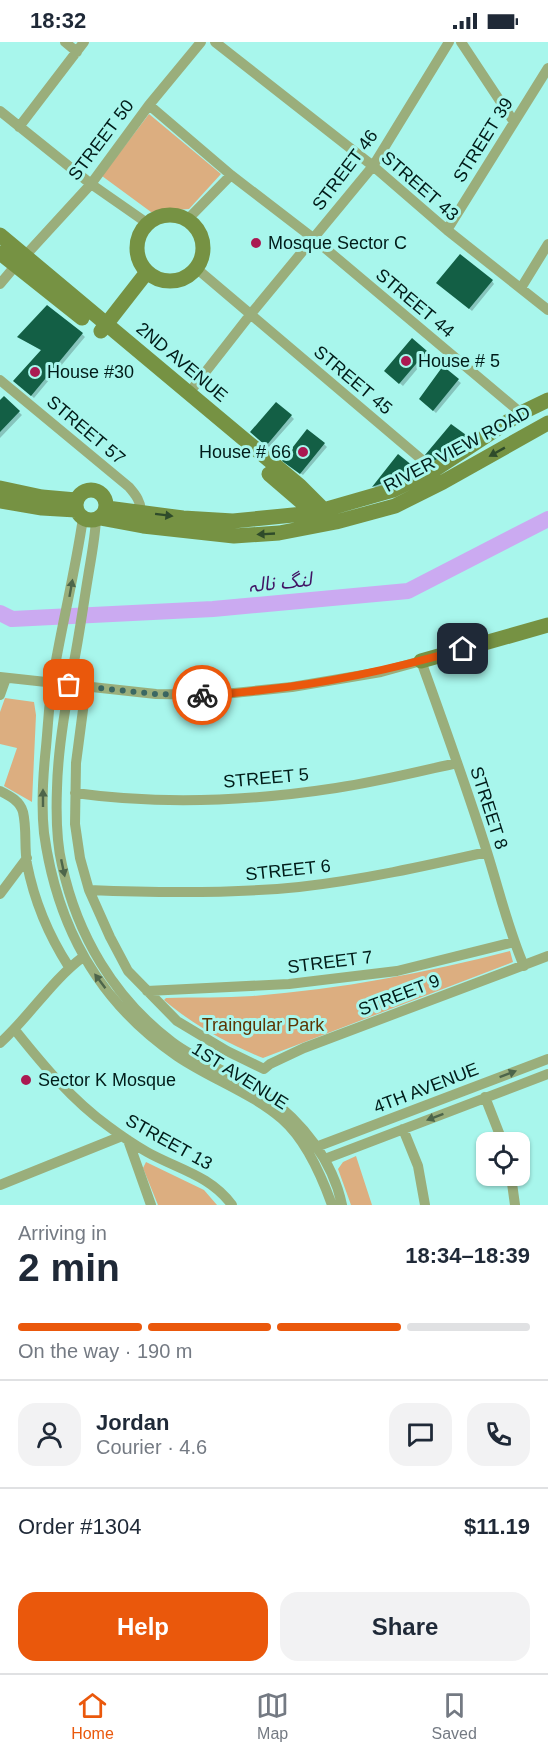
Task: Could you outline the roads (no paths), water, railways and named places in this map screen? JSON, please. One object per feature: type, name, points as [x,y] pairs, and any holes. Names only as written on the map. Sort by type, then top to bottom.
[{"type":"street","points":[[64,42],[77,52]]},
{"type":"street","points":[[19,127],[84,42]]},
{"type":"street","name":"STREET 50","points":[[0,284],[91,184],[148,105],[201,42]]},
{"type":"street","name":"STREET 43","points":[[215,42],[373,166],[447,231],[548,310]]},
{"type":"street","name":"STREET 46","points":[[189,393],[373,166],[449,42]]},
{"type":"street","points":[[461,42],[514,122]]},
{"type":"street","name":"STREET 39","points":[[447,231],[548,68]]},
{"type":"street","name":"STREET 44","points":[[148,105],[231,175],[313,238],[521,413]]},
{"type":"street","points":[[0,111],[91,184],[147,223]]},
{"type":"street","points":[[188,219],[231,175]]},
{"type":"street","points":[[167,214],[188,219],[201,236],[203,247],[196,268],[178,280],[167,281],[147,272],[140,264],[137,253],[140,232],[147,223],[167,214]]},
{"type":"street","name":"2ND AVENUE","points":[[0,236],[20,260],[103,328],[189,393],[300,486],[324,517]]},
{"type":"street","points":[[521,288],[548,243]]},
{"type":"street","name":"2ND AVENUE","points":[[0,253],[20,260]]},
{"type":"street","name":"STREET 45","points":[[196,268],[434,470]]},
{"type":"street","points":[[103,328],[147,272]]},
{"type":"street","name":"2ND AVENUE","points":[[103,328],[143,365],[324,517]]},
{"type":"street","name":"STREET 57","points":[[0,380],[129,488],[141,505],[141,512]]},
{"type":"street","points":[[324,517],[393,490],[434,470],[521,413],[548,400]]},
{"type":"street","name":"RIVER VIEW ROAD","points":[[0,488],[42,497],[89,516],[141,512],[233,521],[324,517],[396,506],[548,423]]},
{"type":"street","name":"RIVER VIEW ROAD","points":[[0,501],[143,526],[234,536],[279,533],[324,517]]},
{"type":"street","name":"1ST AVENUE","points":[[89,516],[52,683],[44,772],[44,832],[59,899],[83,957],[124,1012],[153,1039],[177,1056],[208,1076],[257,1101],[282,1119],[299,1137],[324,1181],[332,1205]]},
{"type":"street","name":"1ST AVENUE","points":[[89,516],[76,648],[61,736],[56,820],[61,863],[71,902],[91,949],[118,990],[164,1035],[199,1060],[266,1095],[297,1121],[325,1160],[342,1205]]},
{"type":"street","points":[[0,695],[3,677],[156,694],[214,695],[292,687],[381,672],[548,625]]},
{"type":"street","name":"STREET 8","points":[[421,661],[524,966]]},
{"type":"street","points":[[86,687],[76,763],[75,824],[80,858],[90,890],[110,937],[128,971],[147,992]]},
{"type":"street","name":"STREET 5","points":[[75,793],[113,798],[210,800],[250,798],[336,788],[457,763]]},
{"type":"street","points":[[0,791],[19,803],[23,812],[27,858],[36,898],[48,931],[69,967]]},
{"type":"street","name":"STREET 6","points":[[90,890],[179,893],[299,887],[345,881],[487,852]]},
{"type":"street","points":[[0,894],[27,858]]},
{"type":"street","name":"STREET 7","points":[[147,992],[289,984],[397,971],[514,942]]},
{"type":"street","name":"STREET 9","points":[[147,992],[177,1021],[227,1051],[264,1069],[304,1048],[548,956]]},
{"type":"street","points":[[0,1043],[15,1030],[69,967],[83,957]]},
{"type":"street","name":"STREET 13","points":[[15,1030],[73,1096],[107,1126],[147,1152],[206,1180],[223,1193],[232,1205]]},
{"type":"street","name":"4TH AVENUE","points":[[316,1147],[548,1059]]},
{"type":"street","name":"4TH AVENUE","points":[[325,1160],[548,1074]]},
{"type":"street","points":[[485,1098],[499,1132]]},
{"type":"street","points":[[403,1129],[418,1166],[425,1205]]},
{"type":"street","points":[[0,1185],[125,1138],[151,1205]]},
{"type":"street","points":[[512,1186],[515,1205]]},
{"type":"waterway","name":"لنگ نالہ","points":[[0,613],[12,619],[213,609],[408,591],[548,519]]},
{"type":"place","name":"Mosque Sector C","points":[[256,243]]},
{"type":"place","name":"House # 5","points":[[406,361]]},
{"type":"place","name":"House #30","points":[[35,372]]},
{"type":"place","name":"House # 66","points":[[303,452]]},
{"type":"place","name":"Sector K Mosque","points":[[26,1080]]},
{"type":"park label","name":"Traingular Park","points":[[263,1025]]}]
